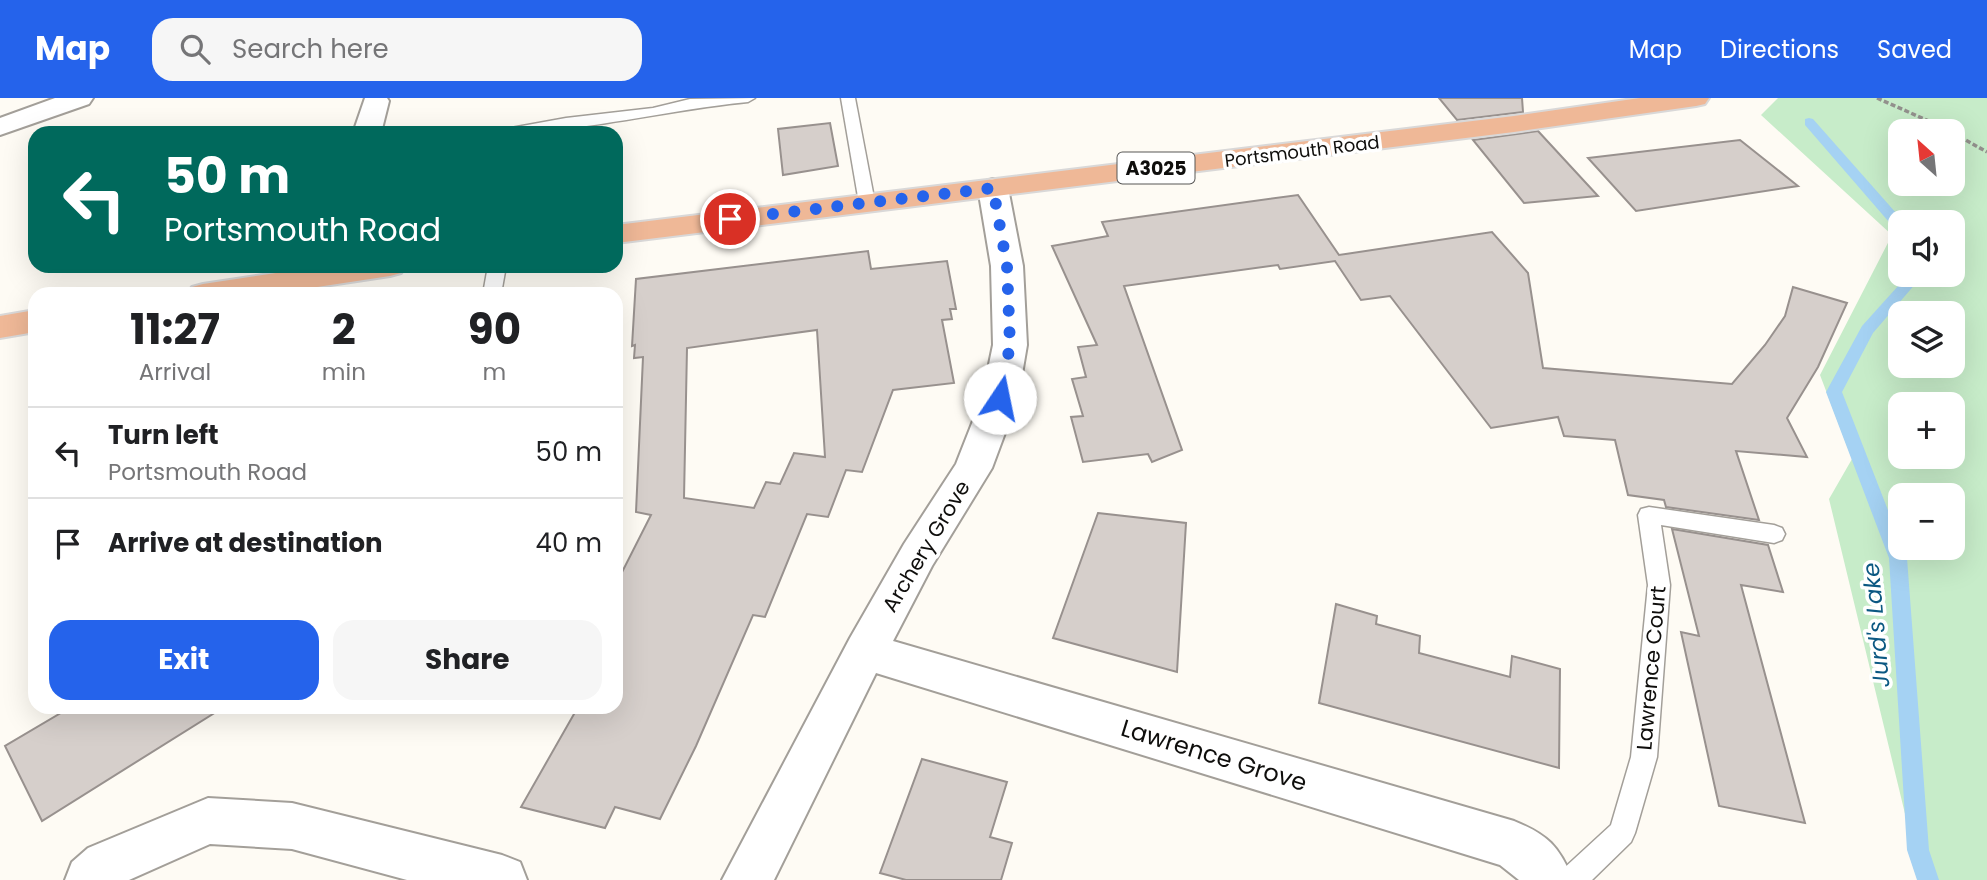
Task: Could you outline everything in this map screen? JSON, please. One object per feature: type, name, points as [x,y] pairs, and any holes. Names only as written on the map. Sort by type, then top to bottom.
[{"type":"main road","name":"Portsmouth Road","points":[[623,233],[1514,124],[1696,98]]},
{"type":"main road","points":[[241,287],[317,273]]},
{"type":"main road","points":[[0,327],[28,322]]},
{"type":"street","points":[[0,127],[80,98]]},
{"type":"street","points":[[370,126],[376,102]]},
{"type":"street","name":"Archery Grove","points":[[747,880],[865,651],[918,555],[973,468],[1000,398],[1010,345],[1007,266],[993,188]]},
{"type":"street","name":"Lawrence Grove","points":[[865,651],[1514,845],[1541,866],[1548,880]]},
{"type":"street","points":[[90,880],[106,865],[208,821],[292,826],[502,880]]},
{"type":"lane","points":[[544,126],[653,112],[690,103],[748,98]]},
{"type":"lane","points":[[848,98],[867,203]]},
{"type":"lane","name":"Lawrence Court","points":[[1572,880],[1622,833],[1644,757],[1659,585],[1649,515],[1774,534]]},
{"type":"path","points":[[1877,98],[1929,119]]},
{"type":"path","points":[[1965,139],[1987,152]]},
{"type":"green space","points":[[1778,98],[1987,98],[1987,880],[1921,880],[1829,499],[1852,459],[1820,375],[1888,243],[1888,287],[1965,287],[1965,210],[1888,210],[1888,231],[1761,115]]},
{"type":"building","points":[[1439,98],[1522,98],[1523,112],[1457,120]]},
{"type":"building","points":[[830,123],[838,166],[783,175],[778,129]]},
{"type":"building","points":[[1538,131],[1598,196],[1524,203],[1473,140]]},
{"type":"building","points":[[1740,140],[1798,186],[1636,211],[1588,158]]},
{"type":"building","points":[[1298,195],[1339,255],[1492,232],[1528,273],[1543,368],[1732,384],[1785,316],[1793,287],[1847,303],[1818,367],[1787,418],[1807,457],[1736,451],[1759,520],[1666,507],[1664,500],[1628,495],[1615,440],[1564,436],[1558,417],[1491,428],[1390,296],[1361,300],[1335,261],[1280,269],[1278,265],[1124,286],[1182,450],[1152,462],[1148,454],[1083,462],[1071,417],[1083,416],[1072,379],[1086,377],[1078,347],[1097,345],[1052,246],[1108,236],[1102,222]]},
{"type":"building","points":[[868,251],[871,269],[947,261],[956,309],[950,309],[952,319],[942,320],[954,383],[893,390],[862,472],[846,470],[828,517],[807,514],[765,617],[753,615],[696,746],[660,819],[615,807],[605,828],[521,807],[574,714],[623,714],[623,570],[651,515],[636,512],[643,357],[634,358],[635,345],[632,346],[636,279]],"holes":[[[817,330],[825,457],[794,453],[780,484],[766,482],[754,508],[684,498],[687,348]]]},
{"type":"building","points":[[1098,513],[1186,523],[1177,672],[1053,638]]},
{"type":"building","points":[[1672,529],[1768,545],[1783,592],[1741,585],[1805,823],[1719,806],[1681,632],[1699,636]]},
{"type":"building","points":[[1336,604],[1377,616],[1376,624],[1420,636],[1419,653],[1510,677],[1512,656],[1560,669],[1559,768],[1319,703]]},
{"type":"building","points":[[59,714],[213,714],[42,821],[5,746]]},
{"type":"building","points":[[922,759],[1007,782],[990,837],[1012,843],[1001,880],[906,880],[880,873]]},
{"type":"waterway","name":"Jurd's Lake","points":[[1809,122],[1888,212]]},
{"type":"waterway","name":"Jurd's Lake","points":[[1905,287],[1867,330],[1834,392],[1898,558],[1918,850],[1928,880]]},
{"type":"route","points":[[730,219],[993,188],[1007,266],[1010,345],[1000,398]]}]
